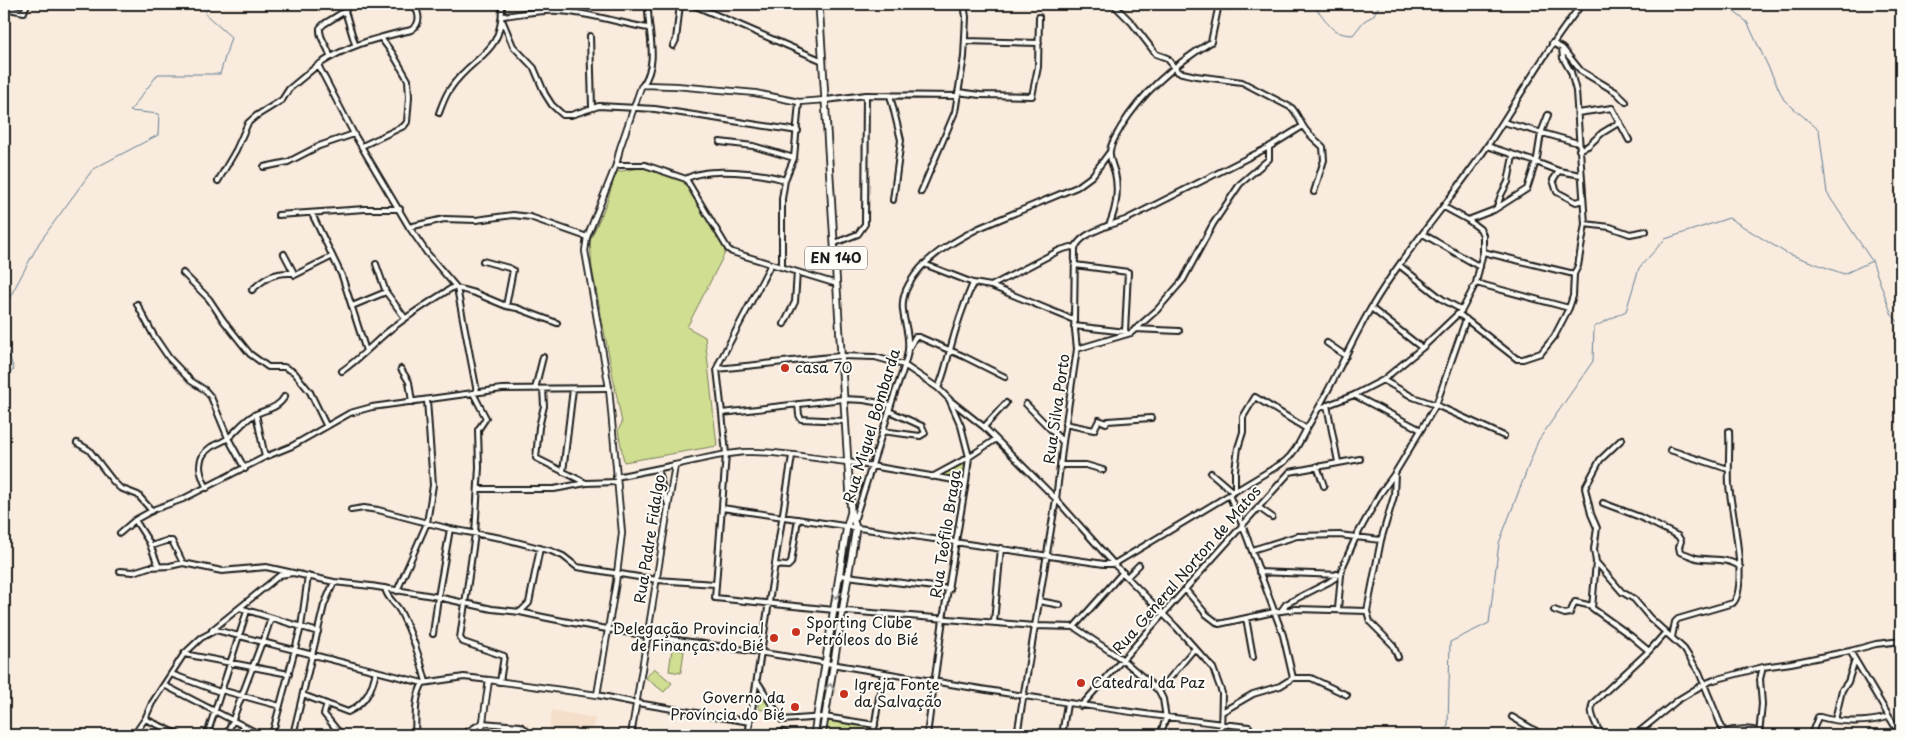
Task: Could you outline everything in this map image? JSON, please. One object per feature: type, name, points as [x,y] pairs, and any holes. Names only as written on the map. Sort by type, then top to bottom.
[{"type":"main road","name":"EN 140","points":[[819,4],[843,399],[851,512],[856,528],[822,735]]},
{"type":"main road","name":"EN 140","points":[[814,735],[839,574],[851,512]]},
{"type":"main road","points":[[831,630],[838,632]]},
{"type":"main road","points":[[829,640],[836,642]]},
{"type":"street","points":[[4,8],[24,12],[27,4]]},
{"type":"street","points":[[330,56],[321,39],[320,28],[345,11],[350,4]]},
{"type":"street","points":[[218,181],[233,156],[248,123],[282,100],[290,89],[330,56],[355,44],[411,30],[416,27],[419,14],[414,4]]},
{"type":"street","points":[[439,113],[450,88],[468,68],[490,49],[502,22],[502,4]]},
{"type":"street","points":[[597,695],[618,574],[622,533],[609,388],[585,251],[587,237],[616,165],[633,108],[649,75],[652,64],[648,28],[648,4]]},
{"type":"street","points":[[673,46],[676,40],[680,4]]},
{"type":"street","points":[[691,4],[823,61]]},
{"type":"street","points":[[921,192],[953,118],[965,41],[964,4]]},
{"type":"street","points":[[1113,4],[1132,23],[1156,54],[1167,58],[1178,72],[1238,81],[1292,108],[1312,138],[1323,147],[1324,160],[1314,192]]},
{"type":"street","points":[[1109,226],[1114,212],[1116,185],[1109,152],[1114,139],[1128,117],[1158,80],[1187,57],[1212,42],[1219,4]]},
{"type":"street","points":[[722,508],[1114,564],[1284,462],[1294,453],[1320,408],[1371,308],[1487,146],[1537,70],[1552,43],[1582,4]]},
{"type":"street","points":[[502,16],[551,10],[601,16],[648,28]]},
{"type":"street","points":[[345,11],[355,44]]},
{"type":"street","points":[[643,85],[746,92],[799,102],[866,95],[958,94],[1032,96],[1038,67],[1039,17]]},
{"type":"street","points":[[502,22],[513,46],[534,68],[545,94],[552,105],[563,115],[567,116],[592,106],[633,108],[675,111],[798,131]]},
{"type":"street","points":[[590,36],[592,106]]},
{"type":"street","points":[[362,146],[404,126],[407,122],[408,80],[381,38]]},
{"type":"street","points":[[965,41],[1039,43]]},
{"type":"street","points":[[1552,43],[1563,49],[1581,71],[1608,87],[1626,102]]},
{"type":"street","points":[[1400,265],[1461,312],[1466,319],[1517,359],[1523,359],[1541,352],[1554,338],[1573,296],[1574,274],[1578,266],[1585,224],[1578,143],[1578,114],[1574,83],[1563,58],[1563,49]]},
{"type":"street","points":[[318,65],[354,134],[409,227],[427,253],[456,287],[475,392],[486,418],[478,430],[478,489],[475,534],[461,640],[504,656],[500,682]]},
{"type":"street","points":[[835,243],[858,234],[865,224],[866,95]]},
{"type":"street","points":[[890,95],[901,140],[893,200]]},
{"type":"street","points":[[782,267],[782,199],[785,180],[794,158],[798,131],[799,102]]},
{"type":"street","points":[[1578,114],[1610,107],[1613,109],[1629,140]]},
{"type":"street","points":[[1468,220],[1497,207],[1527,189],[1530,185],[1541,133],[1548,114]]},
{"type":"street","points":[[1503,122],[1578,143]]},
{"type":"street","points":[[1579,150],[1588,146],[1602,133],[1620,122]]},
{"type":"street","points":[[991,286],[1060,250],[1071,247],[1076,248],[1080,240],[1087,235],[1125,220],[1269,147],[1303,126]]},
{"type":"street","points":[[264,167],[288,162],[319,146],[354,134]]},
{"type":"street","points":[[720,142],[753,146],[794,158]]},
{"type":"street","points":[[1487,146],[1559,171],[1581,175]]},
{"type":"street","points":[[1077,349],[1131,333],[1157,310],[1183,280],[1212,224],[1240,184],[1269,158],[1269,147]]},
{"type":"street","name":"Rua Miguel Bombarda","points":[[854,520],[908,350],[902,309],[903,297],[912,278],[924,264],[946,247],[979,228],[1077,187],[1092,176],[1109,152]]},
{"type":"street","points":[[1497,207],[1508,182],[1514,156]]},
{"type":"street","points":[[616,165],[645,165],[686,179],[728,250],[837,284]]},
{"type":"street","points":[[1559,171],[1553,180],[1557,192],[1576,202],[1583,200]]},
{"type":"street","points":[[686,179],[697,174],[748,172],[785,180]]},
{"type":"street","points":[[1320,408],[1354,395],[1383,380],[1422,348],[1461,312],[1476,283],[1482,252],[1482,232],[1468,220],[1444,206]]},
{"type":"street","points":[[278,215],[365,209],[400,209]]},
{"type":"street","points":[[312,214],[342,276],[366,351]]},
{"type":"street","points":[[409,227],[444,219],[476,220],[513,215],[530,217],[587,237]]},
{"type":"street","points":[[1585,224],[1610,227],[1630,234],[1646,231]]},
{"type":"street","points":[[1423,234],[1480,267]]},
{"type":"street","name":"Rua Silva Porto","points":[[1017,735],[1056,499],[1077,349],[1074,326],[1076,248]]},
{"type":"street","points":[[1482,252],[1574,274]]},
{"type":"street","points":[[284,254],[292,273]]},
{"type":"street","points":[[252,290],[269,275],[283,272],[292,273],[295,276],[332,257]]},
{"type":"street","points":[[483,261],[513,270],[506,306]]},
{"type":"street","points":[[376,264],[386,292],[405,318]]},
{"type":"street","points":[[771,264],[719,363],[726,454],[714,597],[717,599],[842,611],[1035,626],[1074,627],[1123,660],[1159,691],[1163,699],[1166,718],[1160,735]]},
{"type":"street","points":[[924,264],[973,283],[991,286],[1074,320]]},
{"type":"street","points":[[1076,265],[1128,272],[1125,332]]},
{"type":"street","points":[[784,324],[796,298],[797,272]]},
{"type":"street","points":[[183,273],[209,299],[250,354],[268,367],[284,367],[294,372],[310,392],[326,426]]},
{"type":"street","points":[[938,388],[944,377],[965,300],[973,283]]},
{"type":"street","points":[[1476,283],[1569,308]]},
{"type":"street","points":[[342,372],[356,362],[366,351],[405,318],[423,305],[456,287],[557,323]]},
{"type":"street","points":[[352,306],[386,292]]},
{"type":"street","points":[[137,304],[168,358],[191,381],[205,390],[211,397],[228,438],[246,469]]},
{"type":"street","points":[[1371,308],[1422,348]]},
{"type":"street","points":[[1281,611],[1286,604],[1328,582],[1339,574],[1356,537],[1380,494],[1396,473],[1436,405],[1466,319]]},
{"type":"street","points":[[1074,326],[1131,333]]},
{"type":"street","points":[[1135,330],[1179,331]]},
{"type":"street","points":[[908,350],[913,339],[917,336],[964,356],[1004,377]]},
{"type":"street","points":[[1327,343],[1346,356]]},
{"type":"street","name":"Rua Teófilo Braga","points":[[718,369],[840,356],[875,357],[904,365],[938,388],[949,399],[961,426],[969,457],[958,542],[944,619],[927,735]]},
{"type":"street","points":[[535,389],[544,358]]},
{"type":"street","points":[[401,369],[409,382],[412,402]]},
{"type":"street","points":[[1383,380],[1412,397],[1436,405],[1504,436]]},
{"type":"street","points":[[120,533],[135,520],[152,511],[183,499],[246,469],[265,457],[292,446],[350,413],[372,407],[502,389],[609,388]]},
{"type":"street","points":[[543,389],[544,406],[538,427],[536,458],[586,484]]},
{"type":"street","points":[[563,472],[573,389]]},
{"type":"street","points":[[1354,395],[1421,430]]},
{"type":"street","points":[[207,488],[202,478],[199,460],[211,447],[228,438],[248,418],[276,407],[286,396]]},
{"type":"street","points":[[1293,678],[1289,654],[1232,493],[1244,417],[1255,397],[1307,429]]},
{"type":"street","points":[[722,413],[843,399],[864,400],[890,405]]},
{"type":"street","points":[[949,399],[984,427],[1056,499],[1114,564],[1163,613],[1213,668],[1222,693],[1221,735]]},
{"type":"street","points":[[397,591],[427,523],[433,485],[427,400]]},
{"type":"street","points":[[984,427],[1006,403]]},
{"type":"street","points":[[798,404],[799,415],[802,419],[845,421]]},
{"type":"street","points":[[1026,404],[1063,442]]},
{"type":"street","points":[[1327,405],[1338,462]]},
{"type":"street","points":[[882,431],[920,436],[925,433],[922,426],[889,410]]},
{"type":"street","points":[[256,414],[265,457]]},
{"type":"street","points":[[1065,424],[1094,430],[1100,420],[1106,423],[1108,421],[1152,418]]},
{"type":"street","points":[[1672,637],[1675,622],[1678,619],[1734,602],[1740,581],[1728,468],[1729,431]]},
{"type":"street","points":[[932,477],[969,457],[996,439]]},
{"type":"street","points":[[1622,439],[1600,460],[1585,488],[1590,514],[1597,528],[1594,549],[1596,562],[1592,606],[1594,610],[1649,651]]},
{"type":"street","points":[[77,443],[89,450],[120,488],[138,495],[152,511]]},
{"type":"street","points":[[1670,450],[1728,468]]},
{"type":"street","points":[[478,489],[554,489],[616,479],[726,454],[762,452],[848,462],[966,482]]},
{"type":"street","points":[[748,735],[792,456]]},
{"type":"street","points":[[1284,462],[1290,472],[1360,459]]},
{"type":"street","points":[[1060,464],[1086,466],[1103,470]]},
{"type":"street","name":"Rua Padre Fidalgo","points":[[631,735],[675,465]]},
{"type":"street","points":[[1317,466],[1324,486]]},
{"type":"street","points":[[657,469],[668,506]]},
{"type":"street","name":"Rua General Norton de Matos","points":[[1081,706],[1290,472]]},
{"type":"street","points":[[1211,473],[1232,493]]},
{"type":"street","points":[[1396,473],[1394,496],[1381,540],[1367,611],[1370,622],[1390,641],[1398,657]]},
{"type":"street","points":[[1603,503],[1640,517],[1678,536],[1681,540],[1680,552],[1698,558],[1734,562],[1740,567]]},
{"type":"street","points":[[1258,507],[1272,517]]},
{"type":"street","points":[[351,510],[364,508],[378,510],[450,529],[501,538],[540,548],[563,556],[577,568],[657,580],[715,584]]},
{"type":"street","points":[[775,565],[788,566],[791,563],[798,519]]},
{"type":"street","points":[[135,520],[151,546],[158,565]]},
{"type":"street","points":[[433,634],[450,529]]},
{"type":"street","points":[[1252,550],[1297,536],[1339,535],[1381,540]]},
{"type":"street","points":[[151,546],[172,541],[182,563]]},
{"type":"street","points":[[520,612],[529,604],[540,548]]},
{"type":"street","points":[[994,622],[1001,548]]},
{"type":"street","points":[[1596,562],[1622,592],[1634,599],[1684,649],[1699,672],[1725,734],[1738,730],[1754,730],[1759,734]]},
{"type":"street","points":[[120,571],[133,572],[158,565],[159,567],[182,563],[222,571],[266,567],[334,582],[438,597],[607,630],[833,664],[1067,704],[1249,727]]},
{"type":"street","points":[[1127,577],[1138,565]]},
{"type":"street","points":[[1074,627],[1123,572]]},
{"type":"street","points":[[1259,572],[1339,574]]},
{"type":"street","points":[[134,735],[184,654],[201,638],[280,575],[294,573]]},
{"type":"street","points":[[839,574],[950,589]]},
{"type":"street","points":[[1338,610],[1339,574]]},
{"type":"street","points":[[272,735],[296,650],[308,576]]},
{"type":"street","points":[[293,735],[324,604],[334,582]]},
{"type":"street","points":[[385,588],[388,597],[398,608],[412,636],[425,682],[417,700],[415,735]]},
{"type":"street","points":[[1185,589],[1215,622],[1224,624],[1274,612],[1296,609],[1367,611]]},
{"type":"street","points":[[1039,601],[1060,605]]},
{"type":"street","points":[[1554,610],[1565,614],[1570,613],[1575,602],[1592,606]]},
{"type":"street","points":[[240,608],[318,632]]},
{"type":"street","points":[[206,735],[247,611]]},
{"type":"street","points":[[227,735],[271,618]]},
{"type":"street","points":[[1246,618],[1253,658]]},
{"type":"street","points":[[211,631],[220,630],[425,682],[464,678],[489,680],[597,695],[750,722]]},
{"type":"street","points":[[1601,735],[1592,714],[1591,706],[1666,633]]},
{"type":"street","points":[[1635,735],[1678,700],[1704,684],[1763,667],[1850,651],[1876,644],[1901,641]]},
{"type":"street","points":[[1159,691],[1195,648]]},
{"type":"street","points":[[1850,651],[1900,735]]},
{"type":"street","points":[[184,654],[288,674]]},
{"type":"street","points":[[1835,720],[1842,690],[1848,682],[1855,660]]},
{"type":"street","points":[[1759,734],[1762,704],[1760,679],[1763,667]]},
{"type":"street","points":[[303,695],[347,712],[355,708],[372,689],[376,671]]},
{"type":"street","points":[[873,735],[882,673]]},
{"type":"street","points":[[171,674],[220,691],[280,706]]},
{"type":"street","points":[[1222,712],[1253,694],[1280,686],[1293,678],[1311,678],[1347,695]]},
{"type":"street","points":[[481,735],[489,680]]},
{"type":"street","points":[[757,680],[782,720],[782,732]]},
{"type":"street","points":[[164,685],[261,735]]},
{"type":"street","points":[[327,704],[324,714],[336,730],[344,735]]},
{"type":"street","points":[[1062,735],[1067,704]]},
{"type":"street","points":[[782,720],[825,717],[875,725]]},
{"type":"street","points":[[1811,735],[1818,717],[1857,721],[1888,717]]},
{"type":"street","points":[[1512,718],[1540,735]]},
{"type":"street","points":[[145,719],[180,735]]},
{"type":"street","points":[[462,735],[482,724],[520,726],[526,729],[526,735]]},
{"type":"street","points":[[778,735],[782,732]]},
{"type":"street","points":[[782,732],[789,735]]},
{"type":"shaded area","points":[[552,710],[595,718],[592,735],[548,735]]},
{"type":"green space","points":[[646,167],[685,182],[724,247],[725,253],[687,327],[705,337],[717,446],[624,462],[618,430],[622,423],[592,268],[590,241],[607,202],[616,172]]},
{"type":"green space","points":[[963,464],[965,465],[964,479],[942,475]]},
{"type":"green space","points":[[672,649],[684,651],[681,673],[669,671]]},
{"type":"green space","points":[[654,668],[672,683],[664,692],[646,678]]},
{"type":"green space","points":[[762,697],[771,708],[761,710],[758,707],[759,699]]},
{"type":"green space","points":[[828,720],[870,727],[868,735],[826,735]]},
{"type":"waterway","points":[[4,308],[39,243],[93,169],[158,135],[159,114],[130,111],[158,74],[220,74],[231,37],[204,13],[214,4]]},
{"type":"waterway","points":[[1165,4],[1176,4]]},
{"type":"waterway","points":[[1208,4],[1216,8]]},
{"type":"waterway","points":[[1220,9],[1229,10],[1277,4]]},
{"type":"waterway","points":[[1286,4],[1307,4],[1316,9],[1331,28],[1343,34],[1353,35],[1364,21],[1373,16],[1380,4]]},
{"type":"waterway","points":[[1724,4],[1747,22],[1784,100],[1819,130],[1827,193],[1872,261],[1892,315],[1901,325]]},
{"type":"waterway","points":[[1440,735],[1448,726],[1450,642],[1489,623],[1499,543],[1538,441],[1593,361],[1594,327],[1626,311],[1639,268],[1665,239],[1729,218],[1786,253],[1844,274],[1872,261]]},
{"type":"waterway","points":[[4,340],[14,370],[4,376]]},
{"type":"place","name":"casa 70","points":[[785,368]]},
{"type":"place","name":"Sporting Clube Petróleos do Bié","points":[[796,632]]},
{"type":"place","name":"Delegação Provincial de Finanças do Bié","points":[[774,638]]},
{"type":"place","name":"Catedral da Paz","points":[[1081,683]]},
{"type":"place","name":"Igreja Fonte da Salvação","points":[[844,694]]},
{"type":"place","name":"Governo da Província do Bié","points":[[795,707]]}]
